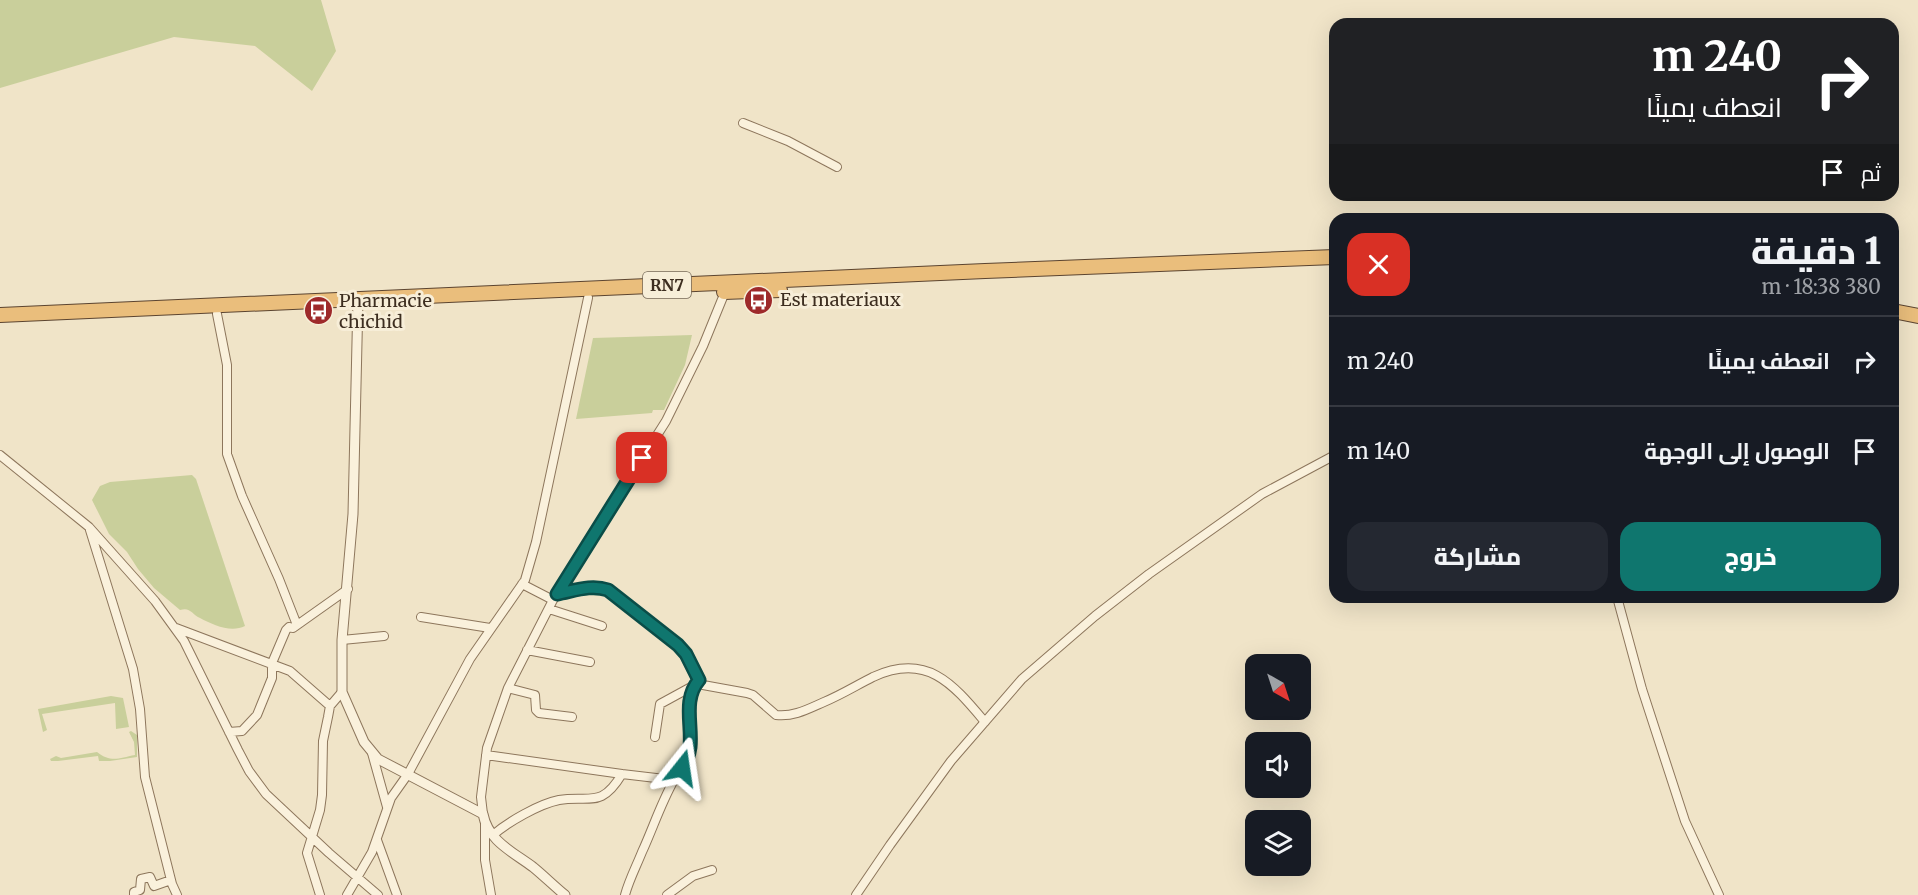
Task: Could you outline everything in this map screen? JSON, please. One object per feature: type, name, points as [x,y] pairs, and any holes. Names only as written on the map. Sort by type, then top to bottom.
[{"type":"highway","name":"RN7","points":[[0,324],[217,314],[358,304],[1329,257]]},
{"type":"highway","name":"RN7","points":[[0,315],[588,298],[1329,266]]},
{"type":"highway","points":[[1899,312],[1918,316]]},
{"type":"highway","points":[[1899,321],[1918,325]]},
{"type":"street","points":[[743,123],[777,136],[837,166]]},
{"type":"street","points":[[491,895],[485,860],[481,797],[486,755],[500,708],[555,597],[666,421],[704,346],[725,292]]},
{"type":"street","points":[[347,895],[377,840],[391,798],[408,774],[470,659],[522,584],[536,542],[588,298]]},
{"type":"street","points":[[358,304],[353,514],[342,640],[342,692],[364,742],[384,764],[408,774],[484,819],[493,835],[506,850],[531,866],[565,895]]},
{"type":"street","points":[[217,314],[227,365],[227,454],[242,496],[297,625]]},
{"type":"street","points":[[0,455],[89,527],[155,601],[184,641],[249,771],[266,794],[378,895]]},
{"type":"street","points":[[856,895],[951,761],[1022,679],[1095,616],[1149,574],[1262,494],[1329,458]]},
{"type":"street","points":[[89,527],[133,669],[140,709],[145,777],[171,880],[177,895]]},
{"type":"street","points":[[522,584],[555,597],[591,587],[608,590],[681,648],[697,683],[747,693],[776,715],[802,712],[876,676],[914,668],[924,669],[955,689],[985,722]]},
{"type":"street","points":[[229,732],[242,731],[257,715],[272,678],[272,663],[286,630],[289,627],[293,628],[348,589]]},
{"type":"street","points":[[1619,603],[1642,689],[1685,821],[1719,895]]},
{"type":"street","points":[[549,609],[602,626]]},
{"type":"street","points":[[421,617],[490,628]]},
{"type":"street","points":[[175,628],[290,671],[330,706]]},
{"type":"street","points":[[342,640],[384,636]]},
{"type":"street","points":[[527,650],[590,662]]},
{"type":"street","points":[[655,738],[660,704],[697,683]]},
{"type":"street","points":[[625,895],[628,882],[673,780],[686,763],[690,750],[689,700],[697,683]]},
{"type":"street","points":[[508,688],[535,695],[536,710],[539,713],[572,717]]},
{"type":"street","points":[[320,895],[307,853],[322,795],[324,738],[330,706],[342,692]]},
{"type":"street","points":[[372,753],[387,808]]},
{"type":"street","points":[[486,755],[673,780]]},
{"type":"street","points":[[493,835],[521,817],[558,800],[591,800],[604,795],[615,786],[622,774]]},
{"type":"street","points":[[377,840],[397,895]]},
{"type":"street","points":[[668,895],[693,876],[712,870]]},
{"type":"street","points":[[134,895],[134,892],[140,890],[141,879],[150,877],[154,886],[171,880]]},
{"type":"green space","points":[[0,0],[321,0],[336,51],[312,91],[255,46],[174,37],[0,88]]},
{"type":"green space","points":[[692,335],[685,365],[664,410],[576,419],[593,338]]},
{"type":"green space","points":[[192,475],[196,479],[245,626],[240,628],[222,627],[205,621],[189,610],[180,610],[154,588],[127,552],[109,534],[92,500],[100,486],[110,482]]},
{"type":"green space","points":[[111,696],[123,698],[129,727],[116,729],[115,703],[42,714],[47,730],[43,732],[38,709]]},
{"type":"green space","points":[[129,732],[137,735],[137,757],[110,761],[99,761],[98,756],[58,761],[50,759],[56,756],[61,758],[97,752],[111,759],[135,755],[134,742]]},
{"type":"place","name":"Est materiaux","points":[[759,300]]},
{"type":"place","name":"Pharmacie chichid","points":[[318,311]]},
{"type":"route","points":[[642,458],[557,594],[591,587],[608,590],[678,645],[686,654],[699,680],[689,700],[690,750],[682,768]]}]
